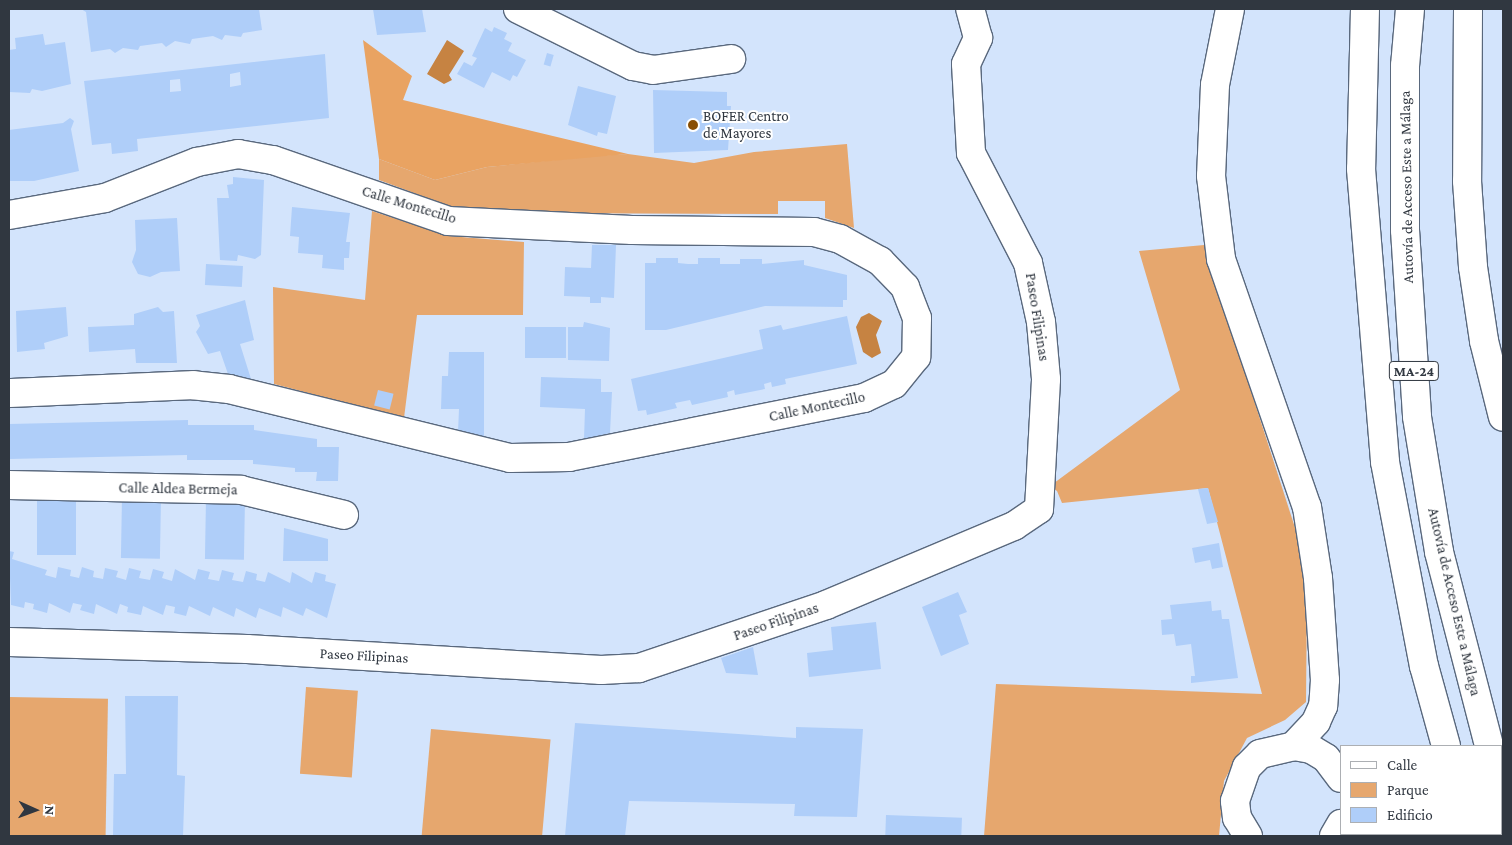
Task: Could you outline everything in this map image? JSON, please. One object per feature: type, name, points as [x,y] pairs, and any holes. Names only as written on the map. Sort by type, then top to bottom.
[{"type":"main road","points":[[518,9],[633,66],[653,70],[731,59]]},
{"type":"main road","name":"Paseo Filipinas","points":[[9,642],[247,648],[601,670],[639,668],[826,605],[1014,526],[1039,509],[1046,379],[1041,322],[1028,263],[971,152],[966,64],[978,38],[970,9]]},
{"type":"main road","points":[[1230,9],[1215,85],[1212,140],[1211,176],[1221,259],[1307,507],[1318,578],[1325,680],[1323,706],[1316,722],[1294,746]]},
{"type":"main road","name":"MA-24","points":[[1365,9],[1361,169],[1385,462],[1424,666],[1446,745]]},
{"type":"main road","name":"Autovía de Acceso Este a Málaga","points":[[1410,9],[1405,66],[1405,230],[1417,417],[1439,552],[1489,745]]},
{"type":"main road","points":[[1468,9],[1467,181],[1473,267],[1484,342],[1503,417]]},
{"type":"main road","name":"Calle Montecillo","points":[[9,215],[105,198],[197,162],[238,154],[273,160],[448,221],[632,230],[814,232],[840,239],[880,261],[905,288],[917,318],[916,357],[894,384],[864,398],[569,457],[493,454],[229,389],[193,385],[9,393]]},
{"type":"main road","name":"Calle Aldea Bermeja","points":[[9,486],[241,490],[344,515]]},
{"type":"main road","points":[[1248,836],[1238,818],[1238,783],[1247,767],[1260,754],[1294,746],[1326,758],[1340,777]]},
{"type":"green space","points":[[847,144],[854,228],[825,218],[825,201],[778,201],[778,214],[495,213],[449,206],[379,180],[379,159],[435,180],[487,167],[595,156],[628,154],[694,163],[754,152]]},
{"type":"green space","points":[[372,211],[449,236],[524,242],[523,315],[417,315],[404,418],[274,384],[273,287],[365,300]]},
{"type":"green space","points":[[1204,245],[1298,537],[1307,591],[1306,702],[1285,720],[1247,738],[1224,781],[1219,836],[984,836],[996,684],[1262,694],[1208,488],[1062,503],[1057,491],[1050,486],[1180,390],[1139,251]]},
{"type":"green space","points":[[306,687],[358,691],[352,777],[300,774]]},
{"type":"green space","points":[[9,697],[108,699],[106,836],[9,836]]},
{"type":"green space","points":[[431,729],[551,739],[542,836],[422,836]]},
{"type":"shaded area","points":[[363,40],[412,76],[403,100],[628,154],[487,167],[435,180],[379,159]]},
{"type":"shaded area","points":[[447,40],[464,51],[449,75],[452,80],[444,84],[427,74]]},
{"type":"shaded area","points":[[869,313],[882,321],[876,335],[881,353],[872,358],[863,352],[856,327],[861,317]]},
{"type":"building","points":[[81,9],[259,9],[262,30],[243,33],[241,37],[225,35],[222,40],[213,36],[192,39],[190,44],[175,41],[166,47],[162,43],[140,46],[138,50],[123,48],[115,53],[110,49],[91,52],[86,12]]},
{"type":"building","points":[[373,9],[422,9],[426,32],[377,35]]},
{"type":"building","points":[[494,27],[507,33],[504,39],[512,43],[508,51],[526,60],[517,77],[513,75],[510,81],[492,72],[484,88],[457,74],[464,62],[472,66],[477,58],[472,56],[485,28],[492,32]]},
{"type":"building","points":[[43,34],[45,45],[65,42],[71,84],[42,91],[32,89],[30,93],[9,92],[9,50],[16,49],[15,38]]},
{"type":"building","points":[[547,53],[554,55],[550,66],[544,65]]},
{"type":"building","points":[[325,54],[329,118],[137,139],[138,151],[112,154],[111,143],[92,145],[84,81]],"holes":[[[240,72],[241,85],[230,87],[230,74]],[[180,79],[181,91],[170,92],[170,80]]]},
{"type":"building","points":[[578,86],[616,96],[607,134],[598,132],[597,136],[568,125]]},
{"type":"building","name":"BOFER Centro de Mayores","points":[[653,90],[727,92],[727,106],[731,106],[728,150],[654,153]]},
{"type":"building","points":[[70,118],[74,121],[71,129],[79,171],[34,181],[9,181],[9,130],[63,123]]},
{"type":"building","points":[[233,177],[264,180],[261,255],[255,259],[238,255],[237,261],[220,260],[217,198],[229,198],[227,185],[233,184]]},
{"type":"building","points":[[292,207],[350,213],[346,242],[350,242],[349,258],[344,258],[344,270],[322,268],[323,255],[298,253],[299,237],[290,236]]},
{"type":"building","points":[[177,218],[180,271],[161,272],[150,277],[138,274],[132,262],[136,250],[135,220]]},
{"type":"building","points":[[592,245],[616,245],[614,298],[601,297],[601,303],[590,303],[590,297],[564,296],[565,267],[591,268]]},
{"type":"building","points":[[656,258],[678,258],[678,263],[688,264],[698,264],[698,258],[720,258],[720,264],[740,264],[740,259],[762,259],[762,264],[804,260],[804,265],[847,275],[847,300],[843,300],[843,307],[765,306],[666,330],[645,330],[645,263],[656,263]]},
{"type":"building","points":[[206,264],[243,266],[242,287],[205,285]]},
{"type":"building","points":[[245,300],[254,340],[240,344],[251,379],[228,374],[220,351],[208,354],[196,332],[200,326],[196,315]]},
{"type":"building","points":[[66,307],[68,336],[44,343],[45,349],[17,352],[16,311]]},
{"type":"building","points":[[158,307],[163,312],[174,311],[177,363],[136,363],[135,349],[89,352],[88,327],[134,325],[134,314]]},
{"type":"building","points":[[847,316],[857,364],[785,379],[786,384],[772,387],[771,382],[764,384],[765,389],[735,395],[734,390],[727,392],[728,397],[692,405],[690,400],[675,403],[677,408],[647,415],[646,410],[638,411],[631,379],[763,349],[759,330],[781,325],[783,330]]},
{"type":"building","points":[[584,322],[610,328],[609,361],[568,360],[568,327],[583,327]]},
{"type":"building","points":[[525,327],[566,327],[566,358],[525,358]]},
{"type":"building","points":[[449,352],[484,352],[484,438],[458,432],[459,409],[441,409],[442,376],[448,376]]},
{"type":"building","points":[[541,377],[601,379],[601,392],[612,392],[610,433],[584,439],[585,409],[540,407]]},
{"type":"building","points":[[378,390],[394,394],[390,409],[374,406]]},
{"type":"building","points":[[188,420],[188,425],[254,425],[254,430],[317,439],[317,447],[339,447],[338,481],[316,481],[317,472],[295,472],[295,468],[253,464],[253,460],[187,460],[187,455],[9,459],[9,424]]},
{"type":"building","points":[[1208,488],[1218,522],[1207,524],[1198,489]]},
{"type":"building","points":[[37,495],[76,495],[76,555],[37,555]]},
{"type":"building","points":[[122,496],[161,497],[160,559],[121,558]]},
{"type":"building","points":[[206,498],[245,499],[244,560],[205,559]]},
{"type":"building","points":[[284,528],[328,539],[328,561],[283,561]]},
{"type":"building","points":[[1219,543],[1223,567],[1212,569],[1210,560],[1195,563],[1192,548]]},
{"type":"building","points":[[9,551],[14,552],[12,559],[47,570],[45,575],[56,578],[58,567],[71,570],[70,576],[79,578],[82,567],[94,571],[93,577],[103,579],[105,568],[118,571],[116,577],[126,580],[129,568],[141,571],[139,578],[150,580],[153,569],[164,572],[162,578],[172,581],[175,569],[195,580],[198,569],[210,572],[208,579],[219,581],[222,570],[234,573],[232,580],[243,582],[246,571],[257,574],[256,580],[265,582],[268,572],[290,583],[292,572],[312,583],[315,572],[326,575],[325,581],[336,584],[327,618],[306,608],[303,616],[283,607],[281,617],[259,608],[256,618],[236,608],[234,617],[213,607],[210,616],[189,606],[186,616],[174,613],[175,607],[166,605],[163,615],[143,606],[141,615],[127,612],[128,607],[120,604],[117,614],[96,604],[94,614],[80,610],[82,605],[73,603],[70,613],[49,603],[47,613],[33,609],[34,604],[25,602],[24,608],[11,605]]},
{"type":"building","points":[[958,592],[967,612],[959,615],[969,644],[941,656],[922,607]]},
{"type":"building","points":[[1211,601],[1212,611],[1221,610],[1222,619],[1229,619],[1238,678],[1191,683],[1191,676],[1195,676],[1191,644],[1176,646],[1174,634],[1162,635],[1161,620],[1172,619],[1170,605]]},
{"type":"building","points":[[876,622],[881,669],[809,677],[807,653],[833,650],[831,627]]},
{"type":"building","points":[[753,647],[758,675],[726,673],[721,658]]},
{"type":"building","points":[[125,696],[178,696],[177,775],[185,776],[183,836],[113,836],[114,774],[126,774]]},
{"type":"building","points":[[575,723],[796,738],[796,727],[863,729],[857,817],[794,816],[795,804],[629,801],[625,836],[565,836]]},
{"type":"building","points":[[886,815],[962,818],[961,836],[885,836]]},
{"type":"place","name":"BOFER Centro de Mayores","points":[[693,125]]}]
